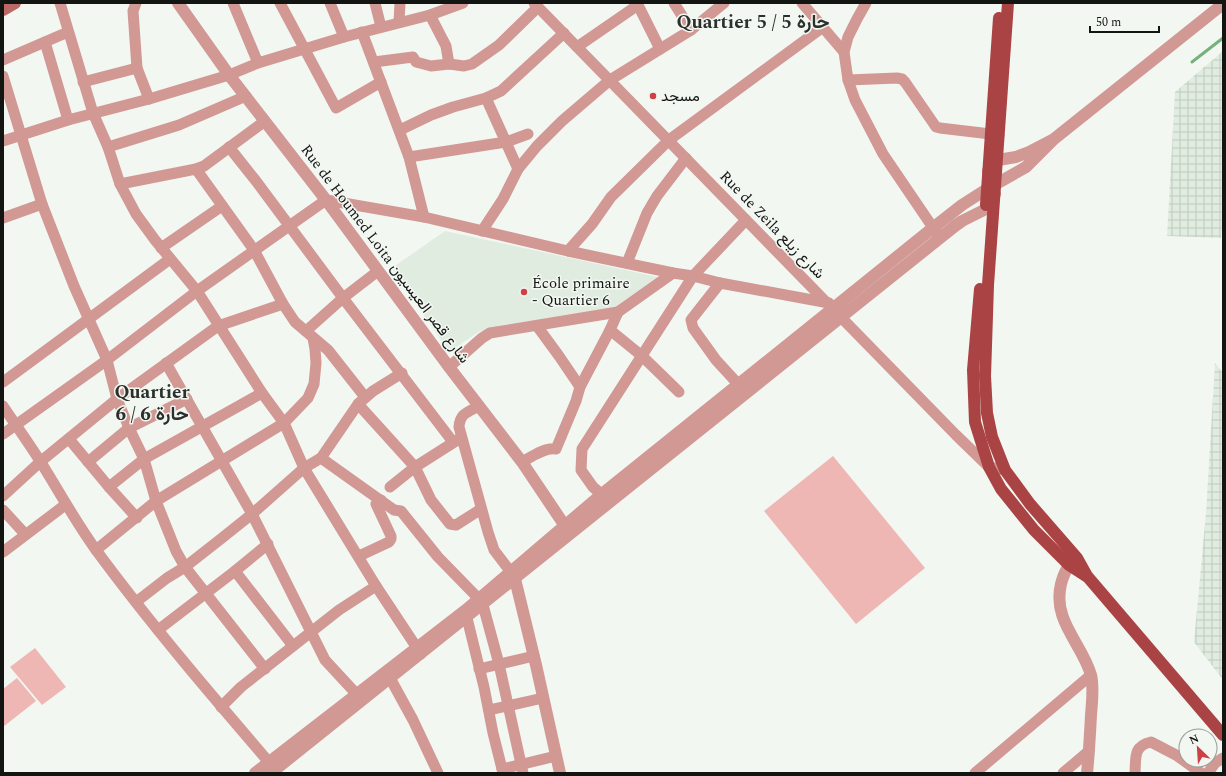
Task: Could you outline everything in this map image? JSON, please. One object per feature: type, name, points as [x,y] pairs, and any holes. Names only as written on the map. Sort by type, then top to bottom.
[{"type":"main road","points":[[3,10],[15,3]]},
{"type":"main road","points":[[1000,3],[995,134],[998,160],[993,189],[985,376],[987,412],[992,437],[1005,470],[1073,562]]},
{"type":"main road","points":[[988,171],[995,134],[1008,3]]},
{"type":"main road","points":[[986,209],[973,370],[975,422],[989,467],[1001,489],[1023,517],[1087,576],[1223,735]]},
{"type":"street","points":[[60,3],[93,113],[108,147],[120,184],[140,219],[161,248],[197,291],[262,393],[284,423],[304,468],[376,586],[420,650]]},
{"type":"street","points":[[136,3],[133,11],[137,68],[149,99]]},
{"type":"street","name":"Rue de Houmed Loita شارع قصر العيسيون","points":[[178,3],[229,75],[326,200],[449,367],[522,462],[568,530]]},
{"type":"street","points":[[233,3],[258,63]]},
{"type":"street","points":[[280,3],[336,108],[381,82]]},
{"type":"street","points":[[330,3],[344,37]]},
{"type":"street","points":[[374,3],[381,27]]},
{"type":"street","points":[[399,22],[400,3]]},
{"type":"street","points":[[3,140],[68,120],[149,99],[229,75],[258,63],[344,37],[430,15],[463,3]]},
{"type":"street","points":[[674,3],[691,30]]},
{"type":"street","points":[[482,231],[503,199],[518,169],[537,146],[562,121],[610,80],[691,30],[724,3]]},
{"type":"street","points":[[802,3],[844,52]]},
{"type":"street","points":[[866,3],[848,37],[844,52],[848,80],[855,100],[883,154],[934,227],[940,238]]},
{"type":"street","points":[[577,47],[638,4],[660,49]]},
{"type":"street","points":[[255,773],[272,768],[481,602],[606,498],[722,405],[834,309],[934,227],[962,205],[993,189],[1026,167],[1054,139],[1223,4]]},
{"type":"street","points":[[374,62],[413,57],[416,62],[426,65],[449,64],[464,66],[472,64],[489,53],[510,36],[536,5]]},
{"type":"street","name":"Rue de Zeila شارع زيلع","points":[[536,5],[989,467]]},
{"type":"street","points":[[430,15],[446,46],[449,64]]},
{"type":"street","points":[[568,251],[592,224],[611,198],[669,140],[823,27]]},
{"type":"street","points":[[3,60],[68,32]]},
{"type":"street","points":[[362,32],[400,130],[409,157],[424,217]]},
{"type":"street","points":[[400,130],[431,115],[501,92],[564,34]]},
{"type":"street","points":[[45,42],[68,120]]},
{"type":"street","points":[[83,82],[137,68]]},
{"type":"street","points":[[3,76],[42,204],[74,286],[107,360],[117,399],[144,459],[156,501],[176,551],[185,567],[205,594],[265,669]]},
{"type":"street","points":[[848,80],[902,79],[936,127],[995,134]]},
{"type":"street","points":[[108,147],[179,125],[246,96]]},
{"type":"street","points":[[486,98],[518,169]]},
{"type":"street","points":[[120,184],[196,169],[204,166],[265,121]]},
{"type":"street","points":[[409,157],[506,142],[528,134]]},
{"type":"street","points":[[722,405],[738,384],[834,309],[940,238],[962,221],[986,209],[993,189],[988,171],[998,160],[1016,157],[1054,139]]},
{"type":"street","points":[[229,148],[256,181],[343,298],[402,374],[457,440],[494,550],[512,575],[534,656],[560,773]]},
{"type":"street","points":[[627,263],[647,213],[657,196],[686,158]]},
{"type":"street","points":[[196,169],[254,250],[294,322],[328,350],[361,400],[415,467],[431,500],[452,526],[481,509]]},
{"type":"street","points":[[3,434],[107,360],[197,291],[326,200],[424,217],[568,251],[673,274],[693,276],[834,309]]},
{"type":"street","points":[[3,218],[42,204]]},
{"type":"street","points":[[161,248],[222,206]]},
{"type":"street","points":[[606,498],[594,487],[581,470],[582,449],[693,276],[746,220]]},
{"type":"street","points":[[3,382],[57,344],[89,318],[170,259]]},
{"type":"street","points":[[309,335],[343,298],[378,271]]},
{"type":"street","points":[[449,367],[482,338],[490,333],[618,312],[673,274]]},
{"type":"street","points":[[720,283],[691,320],[691,324],[716,360],[738,384]]},
{"type":"street","points":[[3,496],[40,462],[117,399],[218,326],[283,304]]},
{"type":"street","points":[[522,462],[546,450],[556,448],[576,401],[580,387],[618,312]]},
{"type":"street","points":[[537,326],[580,387]]},
{"type":"street","points":[[610,330],[642,356],[680,392]]},
{"type":"street","points":[[96,550],[156,501],[284,423],[308,398],[314,384],[316,349],[309,335]]},
{"type":"street","points":[[166,363],[252,514],[325,660],[359,698]]},
{"type":"street","points":[[136,602],[167,578],[185,567],[252,514],[304,468],[321,458],[361,400],[402,374]]},
{"type":"street","points":[[109,487],[144,459],[262,393]]},
{"type":"street","points":[[88,462],[129,428],[187,399]]},
{"type":"street","points":[[3,406],[40,462],[65,505],[96,550],[158,630],[272,768]]},
{"type":"street","points":[[390,487],[415,467],[457,440],[460,420],[463,415],[479,406]]},
{"type":"street","points":[[69,439],[137,518]]},
{"type":"street","points":[[321,458],[394,510],[401,511],[438,557],[481,602],[499,664],[522,768]]},
{"type":"street","points":[[989,467],[1005,470]]},
{"type":"street","points":[[359,556],[389,542],[391,539],[376,504],[381,500]]},
{"type":"street","points":[[3,552],[65,505]]},
{"type":"street","points":[[3,510],[25,534]]},
{"type":"street","points":[[158,630],[268,544]]},
{"type":"street","points":[[1073,562],[1064,573],[1059,592],[1059,605],[1063,618],[1090,675],[1092,694],[1087,773]]},
{"type":"street","points":[[235,571],[293,646]]},
{"type":"street","points":[[221,707],[241,687],[338,610],[376,586]]},
{"type":"street","points":[[467,613],[493,733],[503,771],[522,768],[556,756]]},
{"type":"street","points":[[359,698],[390,678],[420,650]]},
{"type":"street","points":[[480,669],[534,656]]},
{"type":"street","points":[[975,773],[1090,675]]},
{"type":"street","points":[[390,678],[413,720],[438,773]]},
{"type":"street","points":[[489,710],[543,698]]},
{"type":"street","points":[[1135,773],[1136,753],[1140,746],[1151,742],[1176,755],[1201,773]]},
{"type":"street","points":[[1064,773],[1089,751]]},
{"type":"street","points":[[1208,773],[1216,763],[1223,758]]},
{"type":"shaded area","points":[[1223,51],[1223,215],[1221,238],[1167,236],[1175,92]]},
{"type":"shaded area","name":"École primaire - Quartier 6","points":[[445,231],[658,277],[620,307],[480,331],[449,352],[392,268]]},
{"type":"shaded area","points":[[1215,363],[1223,373],[1223,680],[1194,642],[1206,513]]},
{"type":"shaded area","points":[[833,456],[925,568],[856,624],[764,511]]},
{"type":"shaded area","points":[[35,648],[66,687],[42,705],[10,667]]},
{"type":"shaded area","points":[[17,678],[36,701],[3,727],[3,689]]},
{"type":"waterway","points":[[1192,62],[1223,38]]},
{"type":"place","name":"مسجد","points":[[653,96]]},
{"type":"place","name":"École primaire - Quartier 6","points":[[524,292]]},
{"type":"district","name":"Quartier 5 / حارة 5","points":[[753,22]]},
{"type":"district","name":"Quartier 6 / حارة 6","points":[[152,403]]}]
